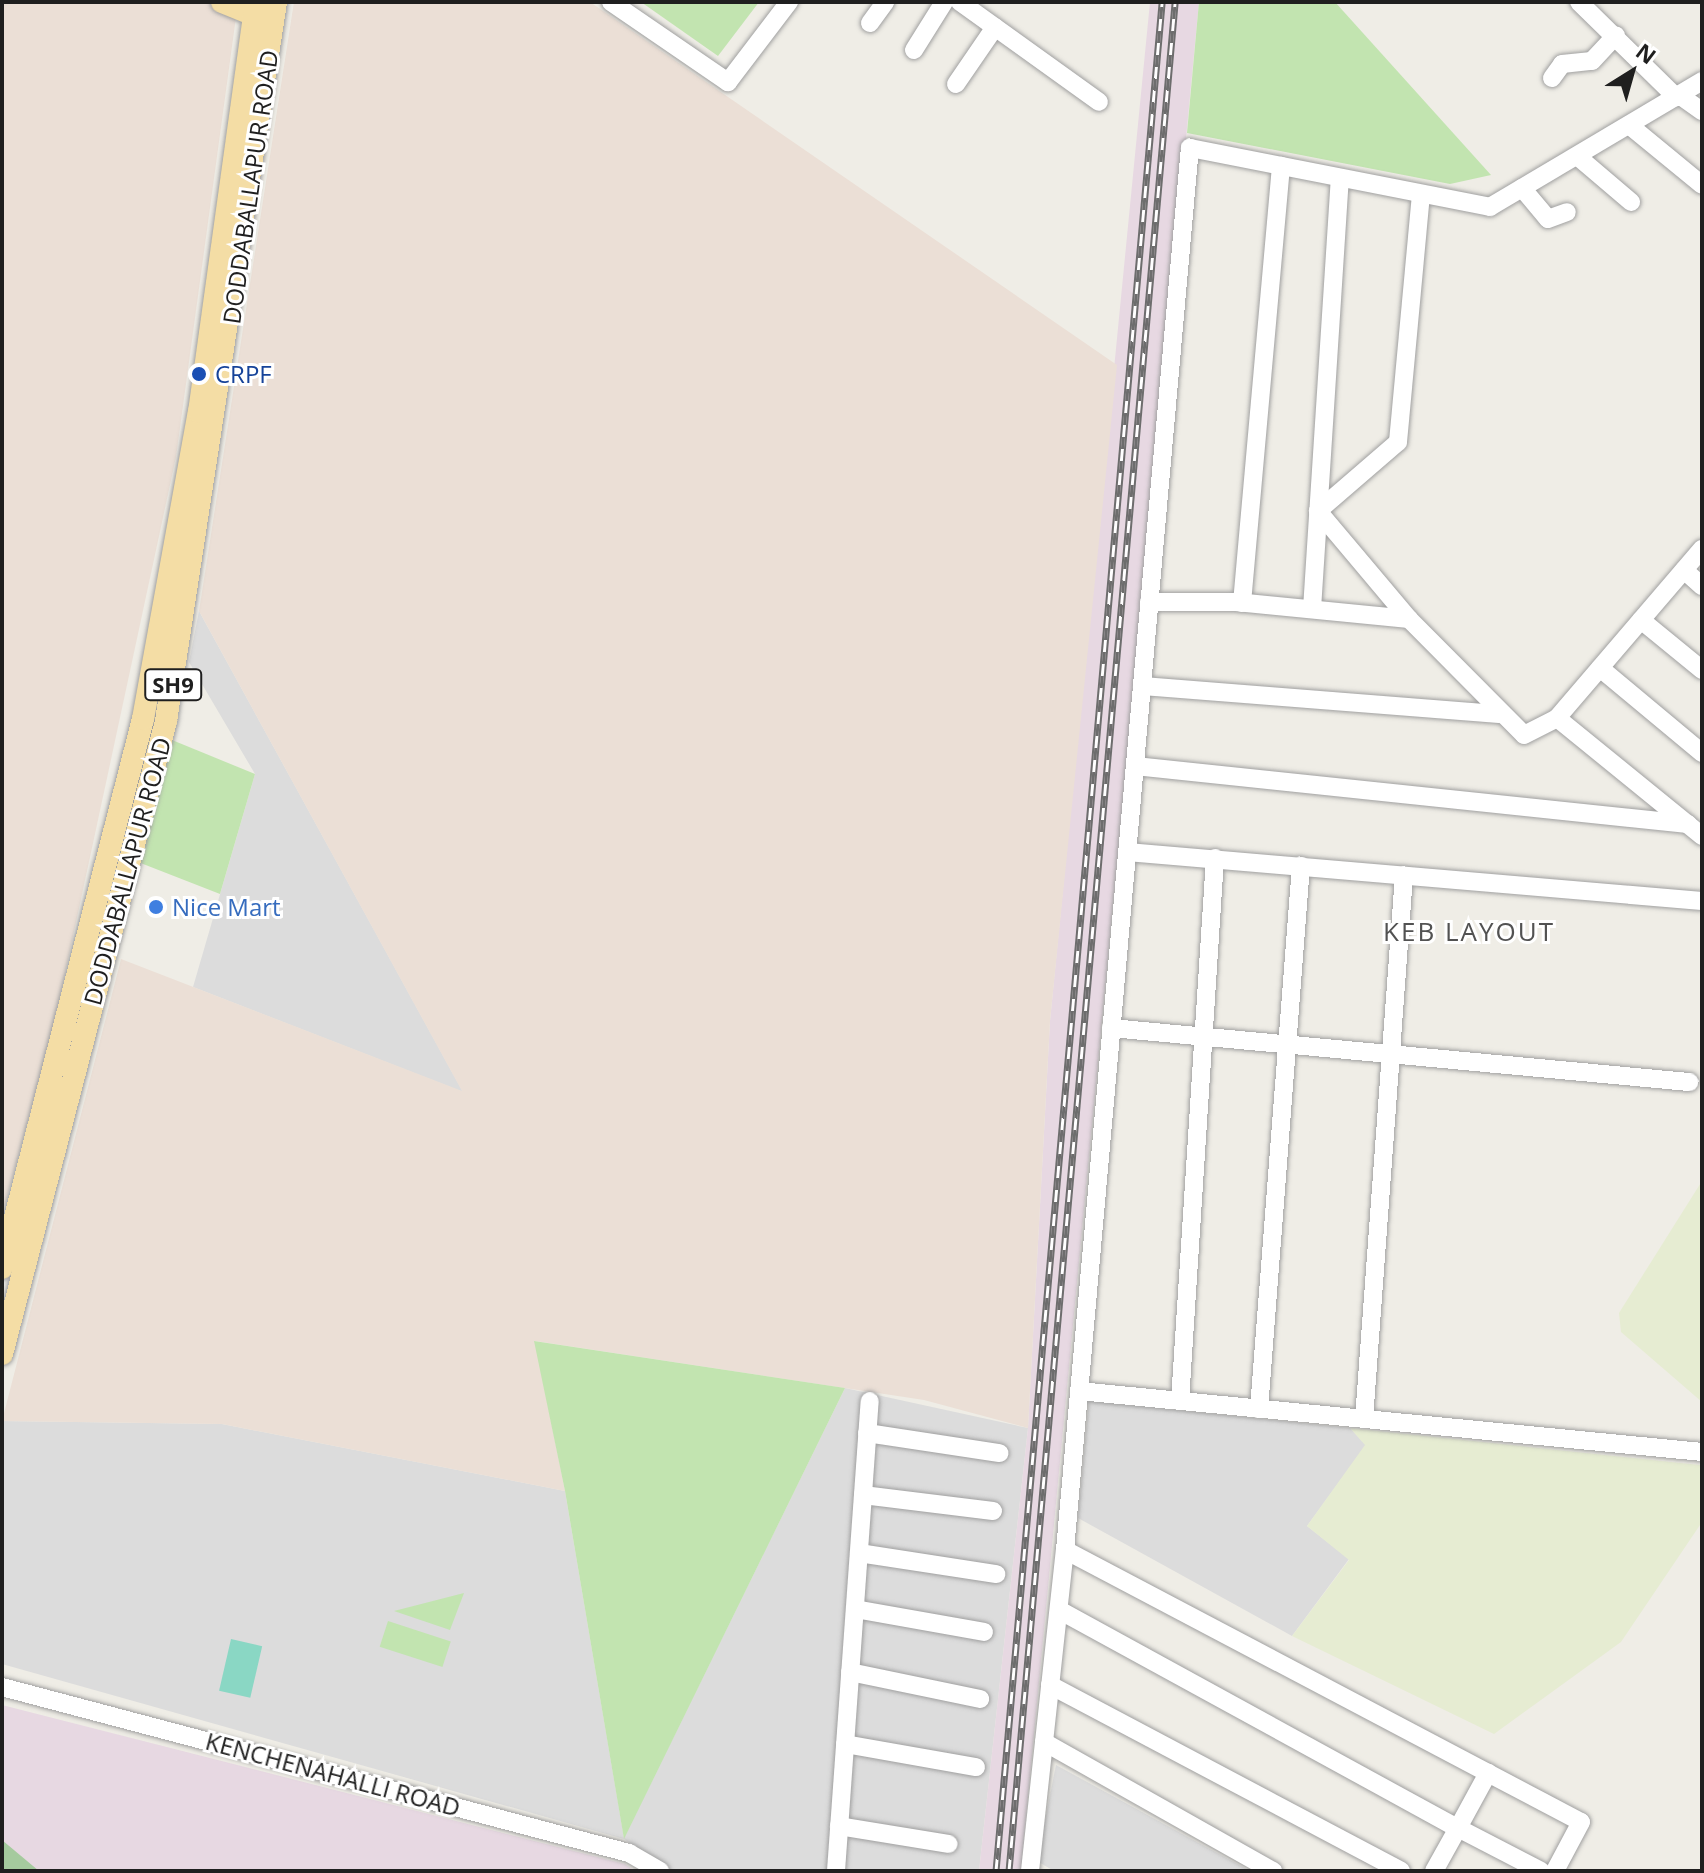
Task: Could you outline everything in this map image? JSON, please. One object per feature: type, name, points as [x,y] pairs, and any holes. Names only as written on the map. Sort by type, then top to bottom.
[{"type":"main road","points":[[222,2],[265,11]]},
{"type":"main road","name":"DODDABALLAPUR ROAD","points":[[2,1268],[143,719],[199,412],[265,11]]},
{"type":"main road","name":"DODDABALLAPUR ROAD","points":[[2,1354],[166,721],[265,11]]},
{"type":"street","points":[[611,2],[728,82],[789,2]]},
{"type":"street","points":[[870,23],[885,2]]},
{"type":"street","points":[[914,50],[944,2]]},
{"type":"street","points":[[960,2],[1099,102]]},
{"type":"street","points":[[1579,2],[1678,96],[1702,111]]},
{"type":"street","points":[[956,84],[995,27]]},
{"type":"street","points":[[1552,78],[1562,64],[1592,61],[1616,35]]},
{"type":"street","points":[[1030,1871],[1065,1550],[1190,148],[1490,207],[1702,81]]},
{"type":"street","points":[[1629,125],[1702,185]]},
{"type":"street","points":[[1577,156],[1631,202]]},
{"type":"street","points":[[1242,603],[1281,166]]},
{"type":"street","points":[[1312,609],[1340,178]]},
{"type":"street","points":[[1522,188],[1548,219],[1567,212]]},
{"type":"street","points":[[1318,511],[1398,442],[1421,194]]},
{"type":"street","points":[[1318,511],[1409,619],[1524,735],[1557,718],[1702,549]]},
{"type":"street","points":[[1684,570],[1702,586]]},
{"type":"street","points":[[1149,602],[1242,603],[1409,619]]},
{"type":"street","points":[[1641,620],[1702,670]]},
{"type":"street","points":[[1600,668],[1702,753]]},
{"type":"street","points":[[1142,686],[1500,714]]},
{"type":"street","points":[[1557,718],[1695,830]]},
{"type":"street","points":[[1135,766],[1695,830]]},
{"type":"street","points":[[1127,852],[1702,901]]},
{"type":"street","points":[[1180,1401],[1215,858]]},
{"type":"street","points":[[1259,1409],[1301,866]]},
{"type":"street","points":[[1364,1419],[1404,875]]},
{"type":"street","points":[[1111,1028],[1289,1050],[1689,1082]]},
{"type":"street","points":[[1079,1391],[1702,1452]]},
{"type":"street","points":[[836,1871],[870,1401]]},
{"type":"street","points":[[867,1433],[1000,1453]]},
{"type":"street","points":[[863,1495],[993,1511]]},
{"type":"street","points":[[1065,1550],[1581,1822],[1555,1871]]},
{"type":"street","points":[[859,1553],[996,1574]]},
{"type":"street","points":[[855,1609],[984,1632]]},
{"type":"street","points":[[1059,1610],[1541,1871]]},
{"type":"street","points":[[850,1672],[980,1699]]},
{"type":"street","points":[[1050,1685],[1401,1871]]},
{"type":"street","name":"KENCHENAHALLI ROAD","points":[[2,1687],[629,1853],[660,1871]]},
{"type":"street","points":[[1044,1742],[1273,1871]]},
{"type":"street","points":[[845,1744],[976,1767]]},
{"type":"street","points":[[1434,1871],[1488,1773]]},
{"type":"street","points":[[839,1826],[949,1844]]},
{"type":"shaded area","points":[[2,2],[209,2],[236,17],[176,457],[55,1020],[2,1216]]},
{"type":"shaded area","points":[[294,2],[590,2],[1117,365],[1050,1021],[1028,1428],[924,1400],[535,1341],[565,1491],[222,1424],[2,1421],[121,959],[462,1091],[199,611]]},
{"type":"shaded area","points":[[1150,2],[1199,2],[1021,1871],[979,1871],[1028,1428],[1050,1021]]},
{"type":"shaded area","points":[[199,611],[463,1092],[193,987],[255,774],[189,662]]},
{"type":"shaded area","points":[[845,1388],[1028,1428],[979,1871],[670,1871],[624,1839],[2,1664],[2,1421],[222,1424],[565,1491],[624,1838]]},
{"type":"shaded area","points":[[1089,1401],[1350,1428],[1366,1445],[1307,1526],[1349,1559],[1292,1636],[1078,1518]]},
{"type":"shaded area","points":[[2,1705],[625,1864],[635,1871],[2,1871]]},
{"type":"shaded area","points":[[1056,1765],[1250,1871],[1054,1871],[1037,1861]]},
{"type":"green space","points":[[641,2],[759,2],[718,56]]},
{"type":"green space","points":[[1199,2],[1335,2],[1491,175],[1450,184],[1187,133]]},
{"type":"green space","points":[[172,740],[255,774],[220,894],[138,862]]},
{"type":"green space","points":[[1702,1181],[1702,1402],[1621,1332],[1619,1313]]},
{"type":"green space","points":[[534,1341],[845,1388],[624,1839],[565,1491]]},
{"type":"green space","points":[[1350,1428],[1700,1465],[1702,1522],[1621,1642],[1494,1734],[1292,1636],[1349,1560],[1307,1526],[1365,1445]]},
{"type":"green space","points":[[464,1593],[450,1630],[394,1611]]},
{"type":"green space","points":[[388,1621],[451,1641],[442,1667],[380,1647]]},
{"type":"green space","points":[[231,1639],[262,1646],[250,1698],[219,1691]]},
{"type":"green space","points":[[2,1840],[39,1871],[2,1871]]},
{"type":"railway","points":[[996,1871],[1162,2]]},
{"type":"railway","points":[[1009,1871],[1175,2]]},
{"type":"place","name":"CRPF","points":[[199,374]]},
{"type":"place","name":"Nice Mart","points":[[156,907]]},
{"type":"district","name":"KEB LAYOUT","points":[[1469,932]]}]
